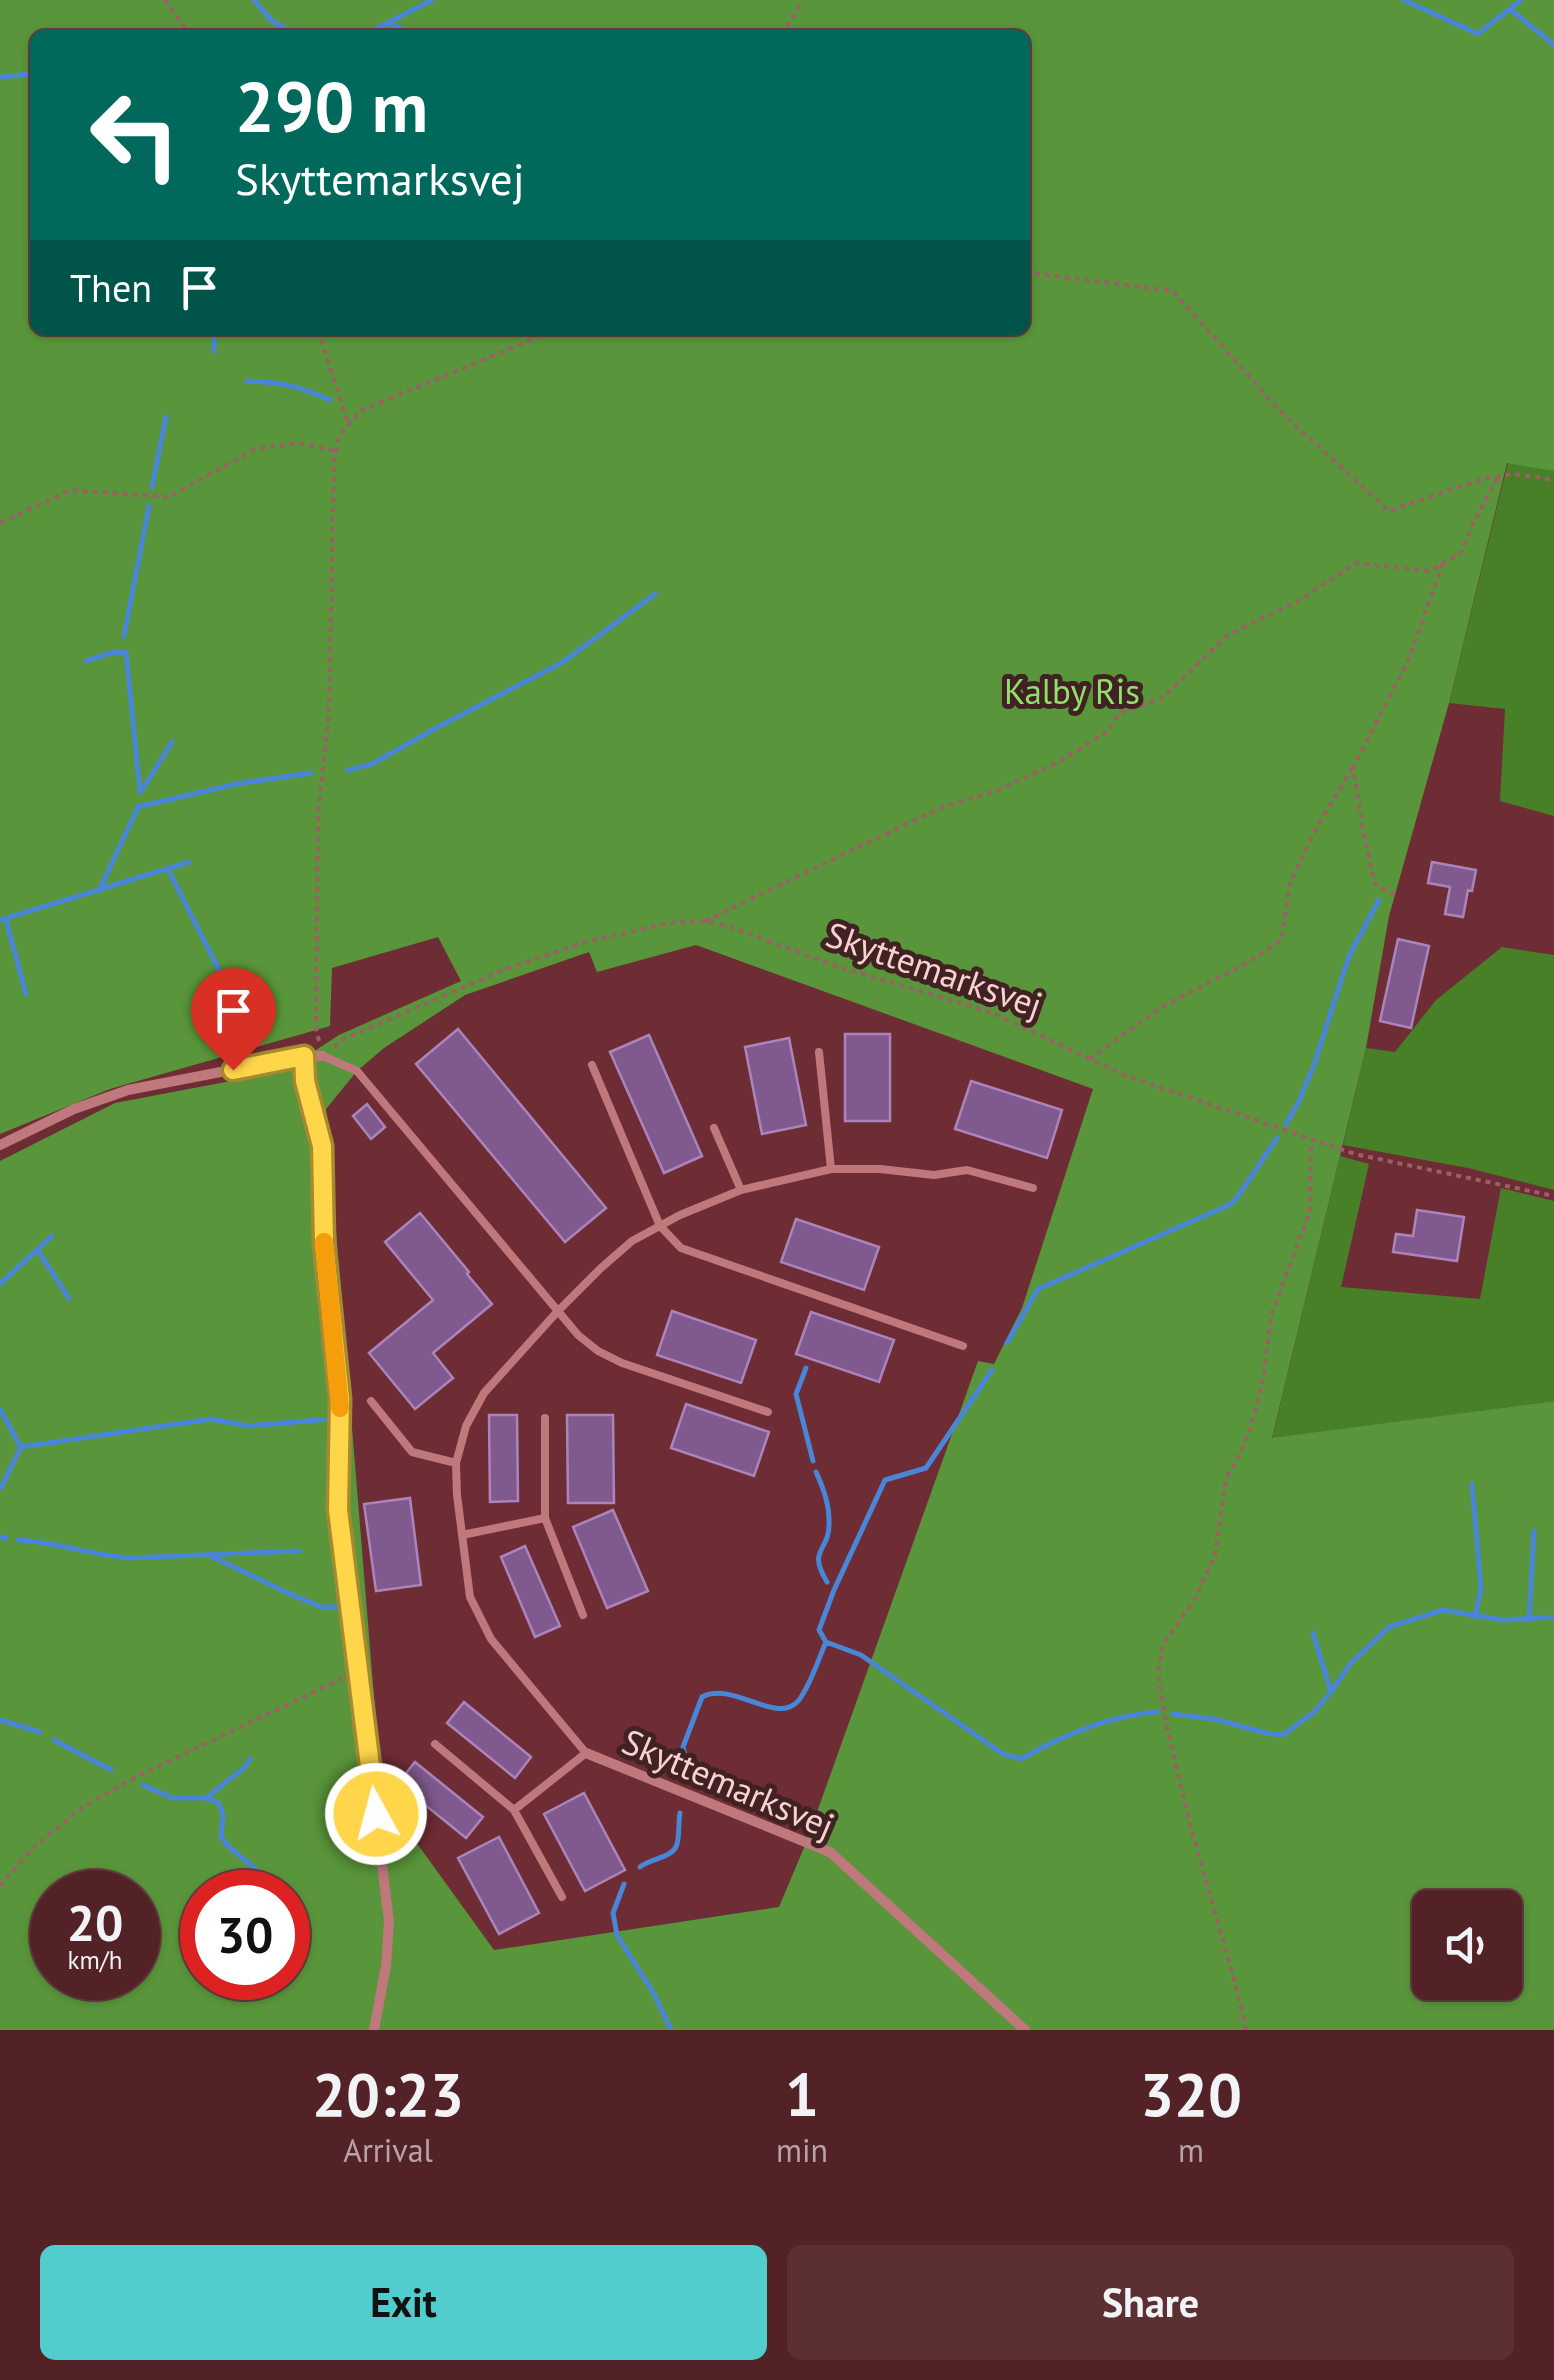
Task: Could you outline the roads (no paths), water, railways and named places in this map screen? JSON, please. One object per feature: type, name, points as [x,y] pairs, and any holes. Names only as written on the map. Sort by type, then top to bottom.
[{"type":"street","points":[[0,1146],[74,1109],[128,1090],[304,1056],[323,1056]]},
{"type":"street","points":[[304,1056],[305,1081],[322,1146],[324,1243],[340,1399],[338,1510],[389,1920],[386,1966],[374,2030]]},
{"type":"street","name":"Skyttemarksvej","points":[[586,1753],[830,1852],[1024,2030]]},
{"type":"lane","points":[[820,1052],[831,1168]]},
{"type":"lane","points":[[323,1056],[356,1071],[578,1336],[622,1364],[768,1412]]},
{"type":"lane","points":[[592,1065],[660,1226],[680,1248],[962,1346]]},
{"type":"lane","points":[[714,1128],[741,1190]]},
{"type":"lane","points":[[514,1810],[586,1753],[490,1639],[470,1597],[456,1495],[456,1463],[466,1426],[484,1393],[557,1312],[632,1241],[741,1190],[831,1168],[934,1175],[967,1170],[1032,1188]]},
{"type":"lane","points":[[371,1401],[412,1452],[456,1463]]},
{"type":"lane","points":[[544,1418],[545,1518],[583,1615]]},
{"type":"lane","points":[[462,1535],[545,1518]]},
{"type":"lane","points":[[435,1744],[514,1810],[562,1898]]},
{"type":"waterway","points":[[254,0],[272,21],[289,30]]},
{"type":"waterway","points":[[374,30],[432,0]]},
{"type":"waterway","points":[[1404,0],[1478,34],[1521,0]]},
{"type":"waterway","points":[[1510,9],[1554,45]]},
{"type":"waterway","points":[[390,24],[406,30]]},
{"type":"waterway","points":[[0,77],[30,74]]},
{"type":"waterway","points":[[214,335],[214,351]]},
{"type":"waterway","points":[[247,381],[289,386],[330,400]]},
{"type":"waterway","points":[[152,487],[166,417]]},
{"type":"waterway","points":[[124,636],[149,506]]},
{"type":"waterway","points":[[348,770],[372,764],[563,662],[655,594]]},
{"type":"waterway","points":[[86,661],[126,652],[140,792]]},
{"type":"waterway","points":[[142,790],[172,742]]},
{"type":"waterway","points":[[99,891],[138,807],[236,784],[311,773]]},
{"type":"waterway","points":[[0,920],[189,862]]},
{"type":"waterway","points":[[168,869],[252,1036]]},
{"type":"waterway","points":[[1286,1124],[1314,1065],[1349,956],[1379,900]]},
{"type":"waterway","points":[[6,920],[26,994]]},
{"type":"waterway","points":[[1007,1343],[1038,1289],[1229,1205],[1277,1138]]},
{"type":"waterway","points":[[0,1284],[52,1236]]},
{"type":"waterway","points":[[38,1251],[69,1298]]},
{"type":"waterway","points":[[806,1368],[796,1394],[813,1461]]},
{"type":"waterway","points":[[992,1370],[926,1468],[885,1480],[819,1630],[826,1642],[861,1655],[1003,1754],[1021,1759],[1087,1728],[1122,1717],[1158,1712]]},
{"type":"waterway","points":[[0,1409],[20,1446]]},
{"type":"waterway","points":[[1,1488],[21,1447],[211,1419],[248,1426],[330,1419]]},
{"type":"waterway","points":[[816,1472],[829,1514],[829,1531],[819,1556],[827,1582]]},
{"type":"waterway","points":[[1472,1484],[1481,1589],[1475,1617]]},
{"type":"waterway","points":[[1529,1620],[1534,1531]]},
{"type":"waterway","points":[[0,1537],[6,1538]]},
{"type":"waterway","points":[[18,1540],[129,1558],[299,1551]]},
{"type":"waterway","points":[[211,1556],[321,1607],[336,1607]]},
{"type":"waterway","points":[[1173,1714],[1283,1735],[1314,1712],[1350,1664],[1389,1627],[1443,1610],[1503,1620],[1554,1617]]},
{"type":"waterway","points":[[1313,1633],[1331,1692]]},
{"type":"waterway","points":[[691,1778],[683,1747],[702,1697],[727,1694],[779,1709],[790,1707],[807,1687],[826,1642]]},
{"type":"waterway","points":[[0,1720],[40,1732]]},
{"type":"waterway","points":[[54,1740],[111,1770]]},
{"type":"waterway","points":[[206,1798],[250,1759]]},
{"type":"waterway","points":[[143,1785],[172,1798],[218,1802],[223,1814],[221,1837],[257,1870]]},
{"type":"waterway","points":[[640,1867],[676,1847],[680,1813]]},
{"type":"waterway","points":[[624,1884],[613,1913],[617,1935],[654,1994],[671,2030]]},
{"type":"park label","name":"Kalby Ris","points":[[1072,692]]}]
